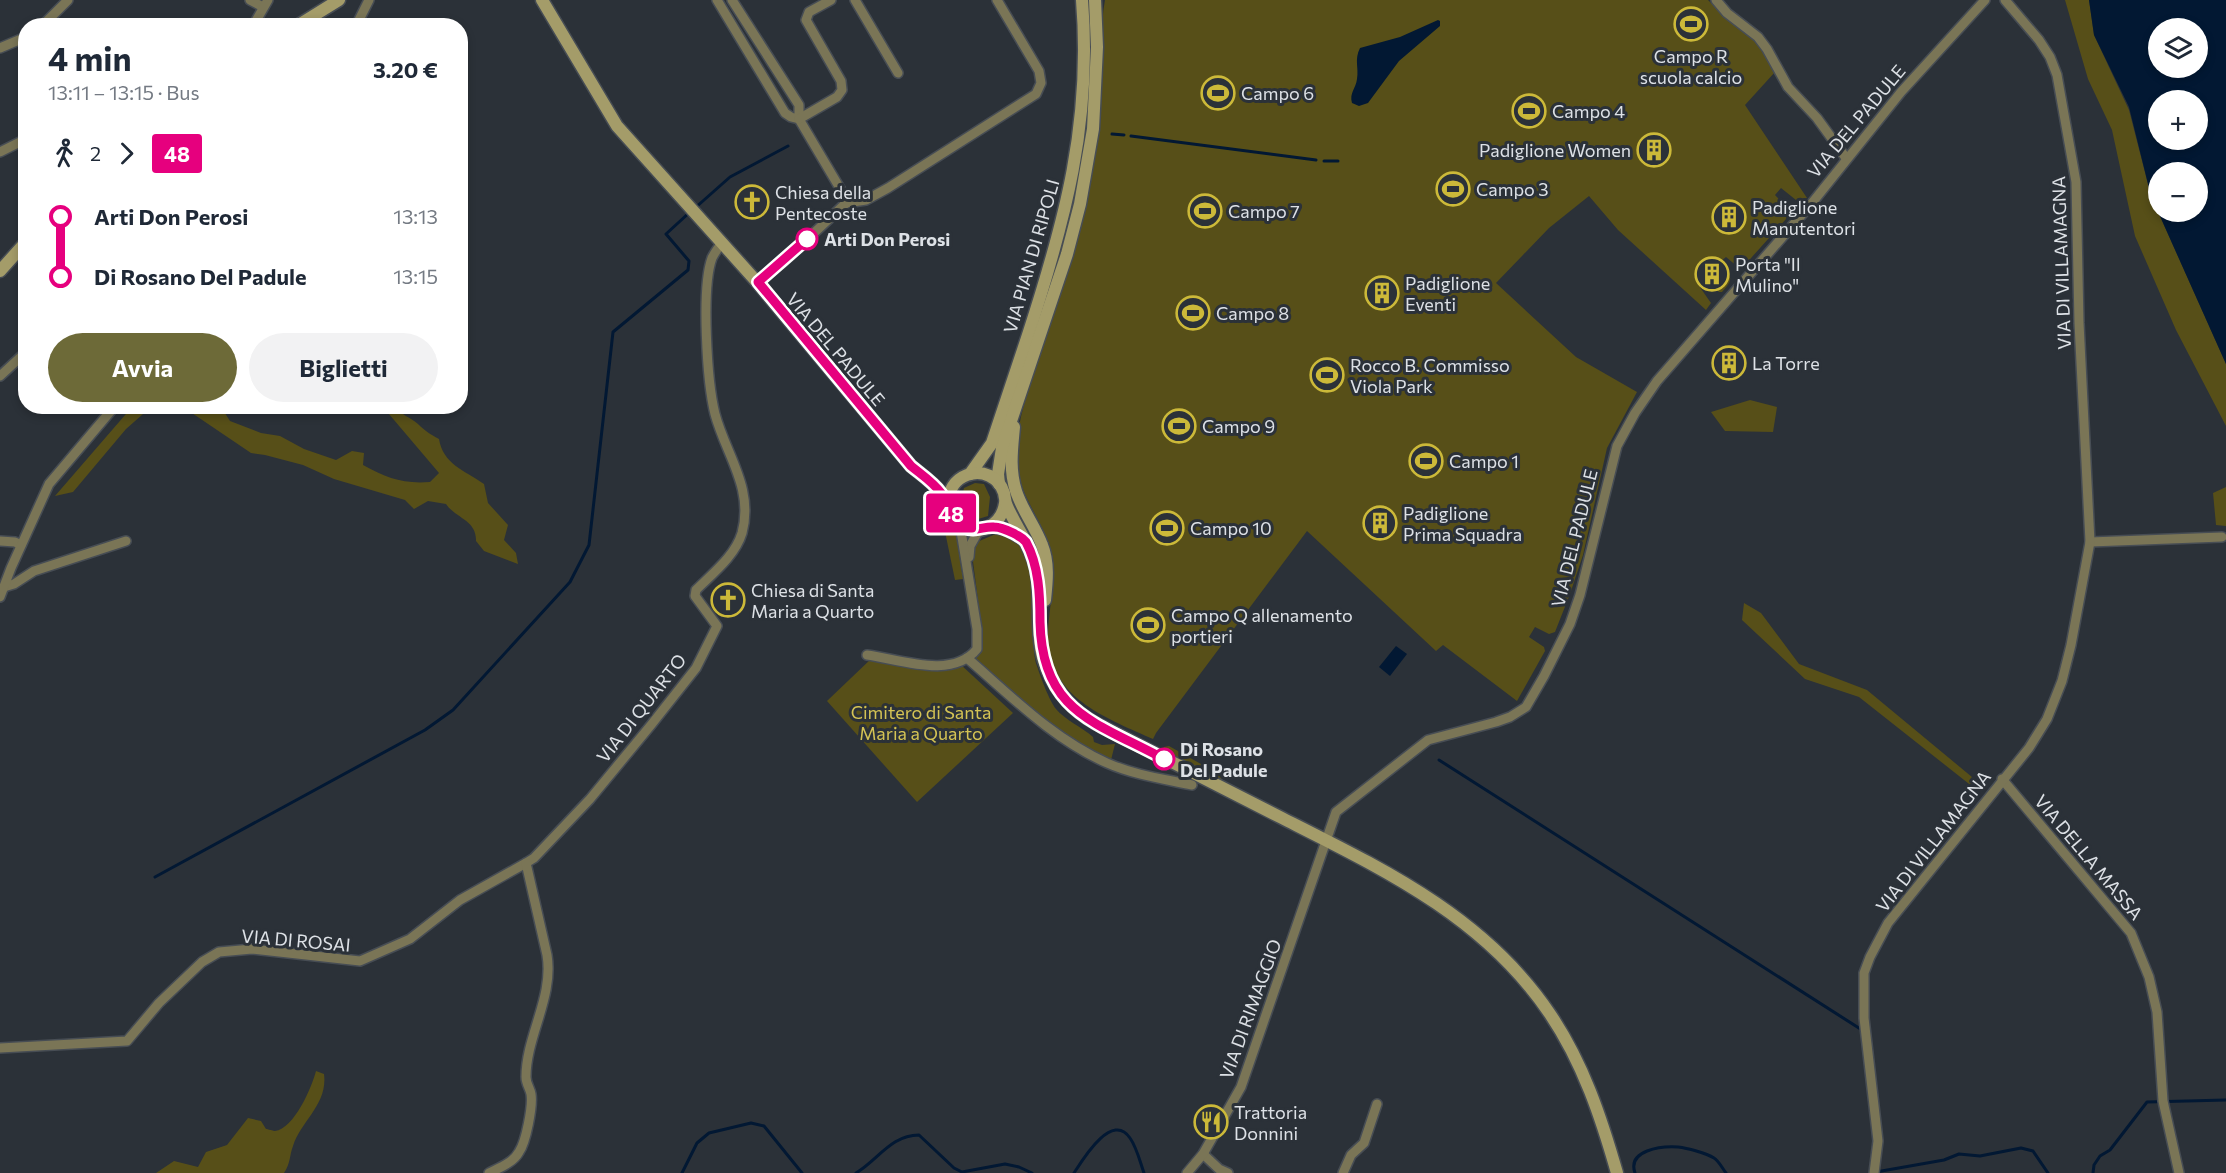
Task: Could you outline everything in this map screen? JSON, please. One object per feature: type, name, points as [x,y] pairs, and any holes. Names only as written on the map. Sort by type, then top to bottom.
[{"type":"main road","points":[[310,18],[339,0]]},
{"type":"main road","name":"VIA DEL PADULE","points":[[542,0],[611,119],[758,282],[911,466],[924,475],[938,480],[956,482]]},
{"type":"main road","name":"VIA PIAN DI RIPOLI","points":[[970,474],[992,443],[1063,220],[1075,166],[1082,102],[1084,42],[1082,0]]},
{"type":"main road","name":"VIA PIAN DI RIPOLI","points":[[999,484],[1002,448],[1067,254],[1082,195],[1092,129],[1096,76],[1095,0]]},
{"type":"main road","points":[[0,271],[18,251]]},
{"type":"main road","name":"VIA PIAN DI RIPOLI","points":[[1016,409],[1011,456],[1013,479],[1020,501],[1042,544],[1046,564],[1046,587],[1040,618]]},
{"type":"main road","points":[[948,504],[949,495],[956,482],[970,474],[986,474],[999,484],[1004,493],[1005,503],[1036,567],[1042,653],[1046,667],[1061,694],[1080,714],[1414,887],[1441,904],[1485,941],[1522,978],[1549,1013],[1577,1058],[1604,1127],[1617,1173]]},
{"type":"main road","name":"VIA DEL PADULE","points":[[924,475],[948,504],[960,525]]},
{"type":"main road","points":[[960,525],[979,530],[991,526],[1001,516],[1005,503]]},
{"type":"main road","points":[[991,526],[1008,530],[1024,539]]},
{"type":"street","points":[[50,18],[68,0]]},
{"type":"street","points":[[250,0],[266,4],[258,18]]},
{"type":"street","points":[[360,18],[369,0]]},
{"type":"street","points":[[717,0],[785,112],[791,117],[799,118],[837,97],[842,90],[841,81],[806,20],[809,12],[831,0]]},
{"type":"street","points":[[732,0],[799,105],[799,118],[841,190],[846,203]]},
{"type":"street","points":[[855,0],[898,73]]},
{"type":"street","points":[[758,282],[783,262],[846,203],[866,200],[888,188],[1036,94],[1041,83],[1039,71],[997,0]]},
{"type":"street","points":[[1716,0],[1727,13],[1758,37],[1788,87],[1816,118],[1846,158]]},
{"type":"street","name":"VIA DEL PADULE","points":[[1326,840],[1340,808],[1423,744],[1437,737],[1510,717],[1526,707],[1570,624],[1580,595],[1613,456],[1622,436],[1657,381],[1808,207],[1901,92],[1985,0]]},
{"type":"street","name":"VIA DI VILLAMAGNA","points":[[1874,1173],[1878,1141],[1864,1018],[1864,973],[1888,923],[2029,748],[2047,719],[2062,681],[2072,645],[2090,542],[2079,323],[2076,182],[2057,75],[2050,57],[2039,40],[2005,0]]},
{"type":"street","points":[[0,48],[18,40]]},
{"type":"street","points":[[2,150],[18,143]]},
{"type":"street","name":"VIA DI QUARTO","points":[[526,863],[534,858],[590,800],[651,726],[696,668],[717,626],[695,596],[696,590],[735,548],[741,534],[745,505],[741,477],[715,414],[710,386],[706,311],[709,274],[712,260],[722,243]]},
{"type":"street","points":[[0,376],[18,359]]},
{"type":"street","points":[[0,597],[49,484],[108,414]]},
{"type":"street","name":"VIA DEL PADULE","points":[[960,525],[978,644],[977,649],[965,659]]},
{"type":"street","name":"VIA DEL PADULE","points":[[969,574],[970,548],[979,530]]},
{"type":"street","points":[[2090,542],[2222,537]]},
{"type":"street","points":[[0,541],[15,542],[21,545]]},
{"type":"street","points":[[4,587],[14,584],[34,571],[126,541]]},
{"type":"street","points":[[867,655],[939,667],[965,659],[1058,736],[1107,763],[1123,769],[1192,785]]},
{"type":"street","name":"VIA DELLA MASSA","points":[[2002,779],[2131,933],[2149,977],[2157,1012],[2162,1094],[2179,1173]]},
{"type":"street","name":"VIA DI RIMAGGIO","points":[[1187,1173],[1203,1154],[1241,1087],[1326,840]]},
{"type":"street","points":[[489,1173],[506,1165],[519,1152],[531,1114],[531,1093],[526,1077],[547,984],[549,966],[526,863]]},
{"type":"street","name":"VIA DI ROSAI","points":[[0,1048],[127,1041],[159,1003],[202,962],[219,952],[252,949],[360,962],[410,939],[460,900],[526,863]]},
{"type":"street","points":[[1343,1173],[1351,1155],[1364,1143],[1377,1104]]},
{"type":"street","points":[[1203,1154],[1223,1171]]},
{"type":"green space","name":"Rocco B. Commisso Viola Park","points":[[1105,0],[1708,0],[1750,35],[1766,55],[1775,72],[1745,105],[1807,198],[1796,200],[1781,188],[1775,195],[1789,210],[1786,219],[1743,267],[1738,267],[1726,257],[1720,262],[1730,277],[1729,283],[1722,292],[1719,292],[1703,277],[1697,283],[1711,303],[1706,310],[1618,230],[1589,196],[1549,228],[1496,283],[1576,357],[1637,392],[1607,448],[1583,555],[1555,632],[1549,634],[1535,627],[1529,637],[1544,647],[1545,651],[1517,701],[1443,645],[1436,651],[1307,531],[1153,739],[1119,724],[1086,705],[1071,693],[1060,679],[1052,662],[1048,643],[1053,562],[1046,537],[1019,478],[1017,437],[1026,398],[1072,256],[1088,194],[1099,121]]},
{"type":"green space","points":[[2065,0],[2089,0],[2094,35],[2129,110],[2148,184],[2148,222],[2163,222],[2226,364],[2226,426],[2176,330],[2135,236],[2112,130],[2088,79]]},
{"type":"green space","points":[[1750,400],[1777,407],[1773,432],[1725,431],[1711,412]]},
{"type":"green space","points":[[126,414],[143,414],[126,429],[73,492],[55,496]]},
{"type":"green space","points":[[193,414],[226,414],[230,421],[261,433],[280,436],[304,449],[336,460],[352,451],[364,453],[363,465],[380,473],[403,481],[430,482],[439,473],[389,414],[402,414],[439,439],[441,448],[450,461],[484,484],[488,503],[508,525],[504,540],[516,553],[518,564],[484,551],[476,541],[473,528],[446,504],[428,501],[414,509],[405,500],[334,479],[303,465],[251,453]]},
{"type":"green space","points":[[975,483],[984,484],[990,497],[988,516],[975,520],[967,516],[962,500],[964,488]]},
{"type":"green space","points":[[2226,487],[2226,526],[2216,525],[2213,493]]},
{"type":"green space","points":[[943,522],[956,534],[963,579],[955,580]]},
{"type":"green space","points":[[998,533],[1014,540],[1024,552],[1032,590],[1034,651],[1037,666],[1051,700],[1059,713],[1093,737],[1094,742],[1102,745],[1115,744],[1111,760],[1060,733],[973,661],[982,646],[982,631],[972,554],[977,542]]},
{"type":"green space","points":[[1744,603],[1761,613],[1799,664],[1867,690],[1984,787],[1978,791],[1859,697],[1805,679],[1742,620]]},
{"type":"green space","name":"Cimitero di Santa Maria a Quarto","points":[[872,658],[960,664],[1013,713],[917,802],[827,701]]},
{"type":"green space","points":[[1169,746],[1217,773],[1224,782],[1162,752],[1164,747]]},
{"type":"green space","points":[[316,1071],[324,1074],[322,1094],[297,1137],[284,1173],[156,1173],[174,1161],[198,1167],[206,1152],[227,1145],[248,1118],[261,1121],[266,1129],[275,1131],[282,1129],[301,1106]]},
{"type":"water","points":[[2089,0],[2226,0],[2226,364],[2162,222],[2208,222],[2208,162],[2148,162],[2148,184],[2129,107],[2094,35]]},
{"type":"water","points":[[1438,20],[1440,26],[1399,61],[1368,103],[1359,106],[1352,103],[1351,96],[1357,79],[1357,56],[1360,48],[1400,37]]},
{"type":"water","points":[[1396,646],[1407,654],[1390,676],[1379,667]]},
{"type":"waterway","points":[[1112,134],[1124,135]]},
{"type":"waterway","points":[[1131,136],[1316,160]]},
{"type":"waterway","points":[[695,208],[730,177],[788,146]]},
{"type":"waterway","points":[[1324,161],[1338,161]]},
{"type":"waterway","points":[[155,877],[425,730],[453,710],[570,582],[589,545],[613,332],[688,270],[689,261],[666,234],[690,212]]},
{"type":"waterway","points":[[1439,760],[1862,1030]]},
{"type":"waterway","points":[[2093,1173],[2094,1165],[2100,1156],[2110,1150],[2147,1102],[2226,1100]]},
{"type":"waterway","points":[[682,1173],[697,1143],[709,1133],[751,1123],[764,1126],[802,1173]]},
{"type":"waterway","points":[[1074,1173],[1099,1140],[1115,1130],[1123,1131],[1130,1138],[1144,1173]]},
{"type":"waterway","points":[[856,1173],[900,1139],[919,1135],[954,1168],[962,1172],[1005,1164],[1032,1173]]},
{"type":"waterway","points":[[1635,1173],[1634,1165],[1641,1154],[1671,1147],[1686,1148],[1711,1156],[1726,1173]]},
{"type":"waterway","points":[[1876,1172],[1944,1160],[1959,1154],[1980,1156],[2021,1148],[2033,1151],[2048,1173]]},
{"type":"bus line","name":"48","points":[[807,239],[758,282],[911,466],[933,484],[960,525],[974,530],[991,526],[1003,528],[1024,539],[1036,567],[1043,659],[1053,682],[1069,704],[1095,723],[1164,759]]},
{"type":"place","name":"Campo R scuola calcio","points":[[1691,24]]},
{"type":"place","name":"Campo 6","points":[[1218,93]]},
{"type":"place","name":"Campo 4","points":[[1529,111]]},
{"type":"place","name":"Padiglione Women","points":[[1654,150]]},
{"type":"place","name":"Campo 3","points":[[1453,189]]},
{"type":"place","name":"Chiesa della Pentecoste","points":[[752,202]]},
{"type":"place","name":"Campo 7","points":[[1205,211]]},
{"type":"place","name":"Padiglione Manutentori","points":[[1729,217]]},
{"type":"place","name":"Arti Don Perosi","points":[[807,239]]},
{"type":"place","name":"Porta \"Il Mulino\"","points":[[1712,274]]},
{"type":"place","name":"Padiglione Eventi","points":[[1382,293]]},
{"type":"place","name":"Campo 8","points":[[1193,313]]},
{"type":"place","name":"La Torre","points":[[1729,363]]},
{"type":"place","name":"Rocco B. Commisso Viola Park","points":[[1327,375]]},
{"type":"place","name":"Campo 9","points":[[1179,426]]},
{"type":"place","name":"Campo 1","points":[[1426,461]]},
{"type":"place","name":"Padiglione Prima Squadra","points":[[1380,523]]},
{"type":"place","name":"Campo 10","points":[[1167,528]]},
{"type":"place","name":"Chiesa di Santa Maria a Quarto","points":[[728,600]]},
{"type":"place","name":"Campo Q allenamento portieri","points":[[1148,625]]},
{"type":"place","name":"Di Rosano Del Padule","points":[[1164,759]]},
{"type":"place","name":"Trattoria Donnini","points":[[1211,1122]]}]
